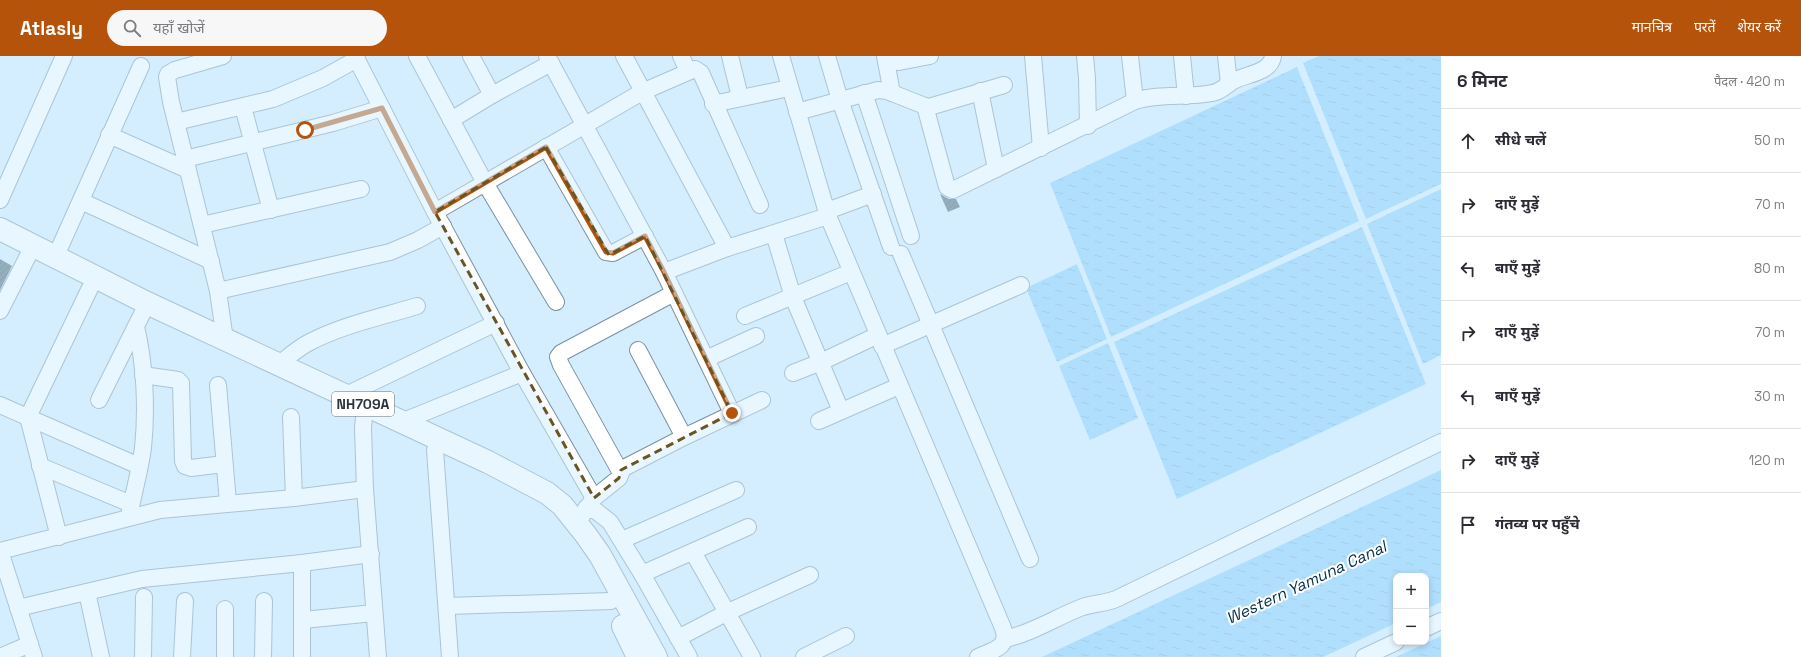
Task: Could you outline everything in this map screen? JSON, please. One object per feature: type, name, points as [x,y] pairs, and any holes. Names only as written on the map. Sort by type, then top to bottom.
[{"type":"highway","name":"NH709A","points":[[0,229],[31,252],[90,288],[139,321],[366,412],[401,422],[534,485],[548,493],[562,505],[585,510],[600,555],[656,657]]},
{"type":"highway","name":"NH709A","points":[[0,242],[55,258],[147,304],[346,395],[366,412],[434,450],[529,495],[540,502],[553,514],[577,542],[590,561],[638,657]]},
{"type":"street","points":[[0,200],[64,56]]},
{"type":"street","points":[[223,56],[182,68],[168,74],[167,80],[186,164],[218,291],[225,340]]},
{"type":"street","points":[[417,56],[485,183],[556,302]]},
{"type":"street","points":[[471,56],[492,95]]},
{"type":"street","points":[[624,56],[727,248]]},
{"type":"street","points":[[681,56],[688,70]]},
{"type":"street","points":[[730,56],[740,97]]},
{"type":"street","points":[[781,56],[789,88],[827,213],[899,386],[1003,628],[1005,639],[1003,644],[978,657]]},
{"type":"street","points":[[828,56],[840,100],[873,194],[896,250],[931,325],[1030,559]]},
{"type":"street","points":[[892,93],[885,59],[899,62],[930,56]]},
{"type":"street","points":[[1033,56],[1040,148]]},
{"type":"street","points":[[1085,56],[1088,78],[1088,126]]},
{"type":"street","points":[[1130,56],[1135,102]]},
{"type":"street","points":[[1182,56],[1186,96]]},
{"type":"street","points":[[1226,56],[1229,84]]},
{"type":"street","points":[[925,106],[949,189],[953,190],[1135,102],[1150,98],[1186,96],[1217,92],[1229,84],[1261,70],[1270,64],[1273,56]]},
{"type":"street","points":[[176,122],[273,99],[291,92],[356,58],[435,212],[522,373],[585,510]]},
{"type":"street","points":[[451,120],[549,59],[664,272],[732,413]]},
{"type":"street","points":[[55,258],[141,66]]},
{"type":"street","points":[[435,212],[642,92],[688,70],[697,69],[701,73],[713,104],[760,205]]},
{"type":"street","points":[[797,112],[878,90],[892,93],[925,106],[933,106],[1004,85]]},
{"type":"street","points":[[713,104],[740,97],[789,88]]},
{"type":"street","points":[[980,91],[996,169]]},
{"type":"street","points":[[864,93],[911,236]]},
{"type":"street","points":[[243,107],[271,210]]},
{"type":"street","points":[[110,135],[186,164],[252,142],[333,123],[382,108]]},
{"type":"street","points":[[546,147],[606,252],[613,253],[645,236]]},
{"type":"street","points":[[202,225],[361,189]]},
{"type":"street","points":[[664,272],[727,248],[774,234],[873,194]]},
{"type":"street","points":[[81,201],[211,261]]},
{"type":"street","points":[[218,291],[390,252],[443,226]]},
{"type":"street","points":[[774,234],[794,297],[841,411]]},
{"type":"street","points":[[0,311],[31,252]]},
{"type":"street","points":[[745,316],[794,297],[851,272]]},
{"type":"street","points":[[793,372],[880,341],[931,325],[1021,285]]},
{"type":"street","points":[[60,537],[28,417],[90,288]]},
{"type":"street","points":[[585,510],[621,476],[620,470],[560,365],[558,357],[561,353],[674,292]]},
{"type":"street","points":[[278,365],[298,349],[322,337],[361,323],[417,306]]},
{"type":"street","points":[[130,511],[139,466],[144,430],[143,374],[139,321]]},
{"type":"street","points":[[99,400],[139,321]]},
{"type":"street","points":[[346,395],[496,323]]},
{"type":"street","points":[[706,359],[756,336]]},
{"type":"street","points":[[638,350],[684,437]]},
{"type":"street","points":[[401,422],[522,373]]},
{"type":"street","points":[[143,374],[178,380],[181,383],[183,461],[185,466],[191,468],[224,464]]},
{"type":"street","points":[[218,385],[228,503]]},
{"type":"street","points":[[819,421],[899,386]]},
{"type":"street","points":[[620,470],[732,413],[762,400]]},
{"type":"street","points":[[0,405],[139,466]]},
{"type":"street","points":[[366,412],[363,428],[365,489],[378,657]]},
{"type":"street","points":[[291,417],[294,498]]},
{"type":"street","points":[[1005,639],[1026,633],[1081,608],[1107,603],[1116,599],[1441,442]]},
{"type":"street","points":[[434,450],[450,657]]},
{"type":"street","points":[[40,466],[130,511]]},
{"type":"street","points":[[0,657],[32,651],[0,551],[60,537],[130,511],[160,510],[294,498],[365,489]]},
{"type":"street","points":[[622,540],[736,490]]},
{"type":"street","points":[[585,510],[596,511],[607,519],[622,540],[689,657]]},
{"type":"street","points":[[642,574],[748,527]]},
{"type":"street","points":[[693,552],[752,657]]},
{"type":"street","points":[[18,608],[142,579],[302,563],[371,554]]},
{"type":"street","points":[[302,563],[302,657]]},
{"type":"street","points":[[678,638],[728,612],[810,575]]},
{"type":"street","points":[[87,592],[101,657]]},
{"type":"street","points":[[143,657],[144,597]]},
{"type":"street","points":[[182,657],[185,600]]},
{"type":"street","points":[[263,657],[264,601]]},
{"type":"street","points":[[447,606],[611,601]]},
{"type":"street","points":[[225,609],[225,657]]},
{"type":"street","points":[[303,620],[374,613]]},
{"type":"street","points":[[1429,627],[1441,621]]},
{"type":"street","points":[[804,657],[846,636]]},
{"type":"street","points":[[1364,657],[1393,643]]},
{"type":"highlighted area","points":[[546,147],[609,255],[645,236],[732,413],[621,470],[619,478],[594,498],[435,212]]},
{"type":"water","points":[[1319,56],[1441,56],[1441,184],[1366,219],[1303,63]]},
{"type":"water","points":[[1297,67],[1359,221],[1111,337],[1050,183]]},
{"type":"water","points":[[1441,189],[1441,355],[1423,364],[1367,224]]},
{"type":"water","points":[[1362,227],[1426,384],[1177,499],[1114,342]]},
{"type":"water","points":[[1077,264],[1107,339],[1057,362],[1026,288]]},
{"type":"water","points":[[1108,343],[1138,418],[1090,440],[1059,366]]},
{"type":"water","name":"Western Yamuna Canal","points":[[1441,470],[1441,602],[1429,608],[1429,573],[1393,573],[1393,624],[1323,657],[1042,657]]},
{"type":"water","points":[[1441,636],[1441,657],[1396,657],[1422,645],[1429,645],[1429,642]]},
{"type":"building","points":[[940,194],[949,199],[956,199],[960,207],[948,212]]},
{"type":"building","points":[[0,259],[12,266],[0,290]]},
{"type":"route","points":[[305,130],[382,108],[435,212],[546,147],[606,252],[613,253],[645,236],[674,292],[732,413]]}]
